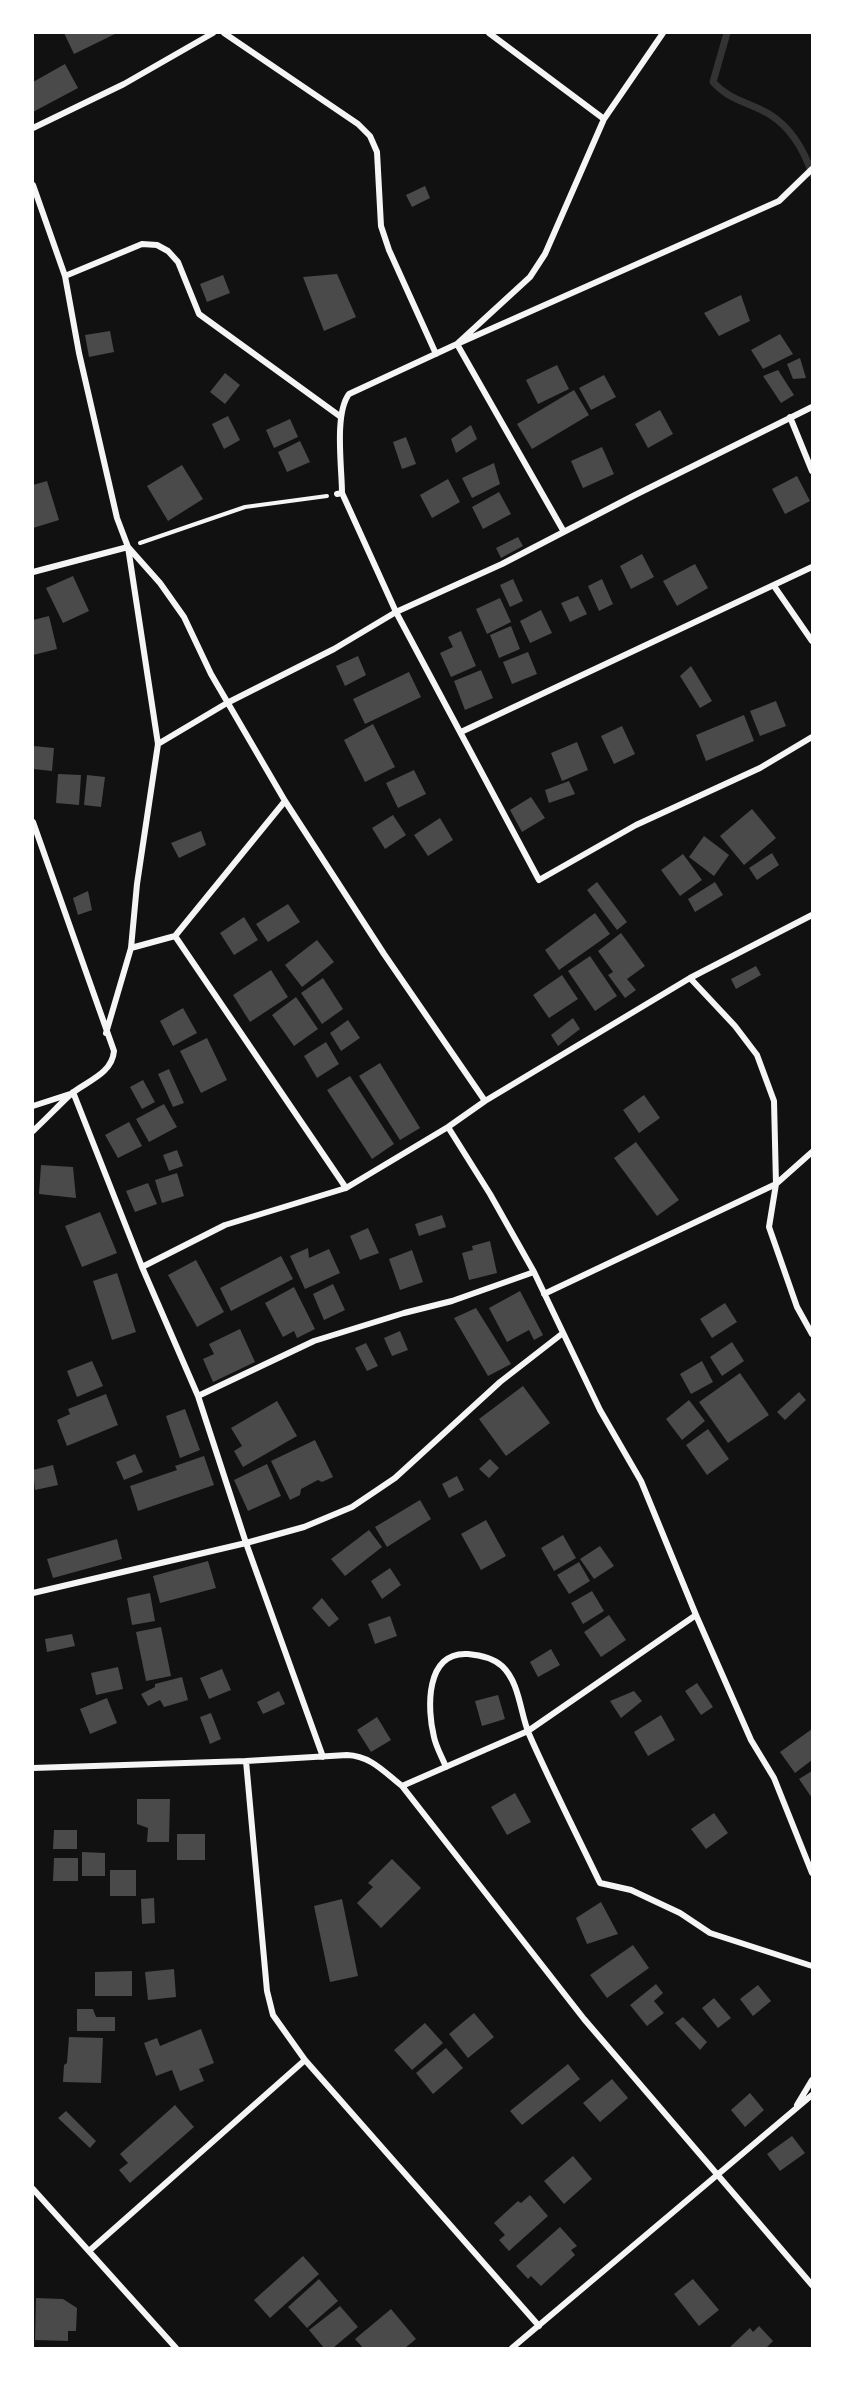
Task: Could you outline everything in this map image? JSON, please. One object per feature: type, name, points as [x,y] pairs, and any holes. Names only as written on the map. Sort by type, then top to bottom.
[{"type":"street","points":[[33,128],[124,84],[213,33]]},
{"type":"street","points":[[224,33],[358,124],[370,136],[377,152],[381,226],[389,250],[436,354]]},
{"type":"street","points":[[489,33],[603,119]]},
{"type":"street","points":[[458,344],[530,277],[545,254],[603,119],[663,33]]},
{"type":"street","points":[[812,169],[779,201],[349,394],[345,400],[341,417],[340,494],[396,612],[539,880],[636,825],[759,768],[812,737]]},
{"type":"street","points":[[33,185],[65,276],[79,353],[117,518],[128,547],[158,744],[137,884],[131,948],[106,1033]]},
{"type":"street","points":[[65,276],[142,244],[157,245],[168,251],[178,262],[199,314],[341,417]]},
{"type":"street","points":[[458,344],[564,532]]},
{"type":"street","points":[[158,744],[227,702],[334,649],[396,612],[502,564],[812,407]]},
{"type":"street","points":[[790,417],[812,471]]},
{"type":"street","points":[[33,572],[128,547]]},
{"type":"street","points":[[128,547],[160,583],[184,617],[227,702],[285,801],[384,954],[486,1101]]},
{"type":"street","points":[[461,732],[812,567]]},
{"type":"street","points":[[774,586],[812,641]]},
{"type":"street","points":[[131,948],[175,936],[285,801]]},
{"type":"street","points":[[33,822],[106,1033],[114,1047],[113,1058],[101,1074],[73,1092],[33,1131]]},
{"type":"street","points":[[142,1267],[225,1225],[346,1188],[690,978],[812,915]]},
{"type":"street","points":[[175,936],[346,1188]]},
{"type":"street","points":[[690,978],[735,1026],[757,1055],[774,1101],[776,1184],[769,1227],[796,1307],[812,1334]]},
{"type":"street","points":[[33,1106],[73,1092]]},
{"type":"street","points":[[73,1092],[142,1267],[198,1396],[246,1543],[322,1757]]},
{"type":"street","points":[[448,1127],[490,1194],[534,1272],[600,1410],[641,1481],[696,1615],[751,1740],[774,1778],[812,1873]]},
{"type":"street","points":[[544,1294],[776,1184],[812,1152]]},
{"type":"street","points":[[198,1396],[314,1341],[452,1301],[534,1272]]},
{"type":"street","points":[[33,1593],[246,1543],[304,1527],[352,1507],[396,1478],[500,1382],[563,1333]]},
{"type":"street","points":[[402,1786],[528,1731],[696,1615]]},
{"type":"street","points":[[446,1767],[434,1737],[429,1702],[437,1671],[448,1660],[463,1654],[490,1659],[502,1666],[513,1681],[528,1731],[600,1883],[631,1890],[680,1913],[710,1933],[812,1966]]},
{"type":"street","points":[[33,1768],[359,1756],[378,1766],[402,1786],[584,2019],[812,2285]]},
{"type":"street","points":[[246,1761],[267,1991],[273,2015],[305,2060],[539,2326]]},
{"type":"street","points":[[89,2252],[305,2060]]},
{"type":"street","points":[[794,2110],[812,2080]]},
{"type":"street","points":[[513,2348],[812,2096]]},
{"type":"street","points":[[33,2189],[176,2348]]},
{"type":"path","points":[[128,547],[245,507],[340,494]]},
{"type":"building","points":[[64,33],[117,33],[74,54]]},
{"type":"building","points":[[65,64],[78,88],[33,112],[33,82]]},
{"type":"building","points":[[425,186],[430,198],[412,207],[406,195]]},
{"type":"building","points":[[337,274],[356,317],[324,331],[303,277]]},
{"type":"building","points":[[223,275],[230,293],[207,302],[200,284]]},
{"type":"building","points":[[741,295],[750,321],[719,336],[704,313]]},
{"type":"building","points":[[110,331],[114,352],[89,357],[85,335]]},
{"type":"building","points":[[780,334],[793,354],[763,369],[751,350]]},
{"type":"building","points":[[800,358],[806,378],[793,379],[787,364]]},
{"type":"building","points":[[557,365],[569,389],[538,404],[526,380]]},
{"type":"building","points":[[778,370],[794,395],[781,403],[763,376]]},
{"type":"building","points":[[225,373],[240,385],[225,404],[210,392]]},
{"type":"building","points":[[604,375],[616,397],[591,410],[579,388]]},
{"type":"building","points":[[574,390],[589,415],[532,449],[517,424]]},
{"type":"building","points":[[660,410],[673,434],[648,448],[635,424]]},
{"type":"building","points":[[228,416],[240,440],[224,449],[212,424]]},
{"type":"building","points":[[290,419],[298,437],[274,448],[266,430]]},
{"type":"building","points":[[471,425],[477,439],[456,453],[451,439]]},
{"type":"building","points":[[406,437],[416,464],[402,469],[393,442]]},
{"type":"building","points":[[300,441],[310,462],[287,472],[278,452]]},
{"type":"building","points":[[602,447],[614,474],[583,488],[571,461]]},
{"type":"building","points":[[494,463],[500,484],[472,498],[462,478]]},
{"type":"building","points":[[182,465],[203,499],[168,521],[147,486]]},
{"type":"building","points":[[797,476],[810,501],[785,514],[772,489]]},
{"type":"building","points":[[448,479],[460,502],[432,518],[420,495]]},
{"type":"building","points":[[47,481],[59,520],[33,528],[33,485]]},
{"type":"building","points":[[499,492],[511,514],[483,529],[472,507]]},
{"type":"building","points":[[518,537],[523,546],[501,558],[496,548]]},
{"type":"building","points":[[642,554],[654,577],[631,589],[620,566]]},
{"type":"building","points":[[695,564],[708,588],[677,606],[663,581]]},
{"type":"building","points":[[73,576],[89,611],[63,623],[46,588]]},
{"type":"building","points":[[513,579],[523,601],[510,607],[500,585]]},
{"type":"building","points":[[602,579],[613,604],[599,611],[588,586]]},
{"type":"building","points":[[578,596],[587,614],[570,622],[561,603]]},
{"type":"building","points":[[500,598],[511,622],[487,634],[476,609]]},
{"type":"building","points":[[541,610],[552,633],[530,643],[520,621]]},
{"type":"building","points":[[49,616],[57,649],[33,655],[33,620]]},
{"type":"building","points":[[511,626],[520,649],[499,658],[490,635]]},
{"type":"building","points":[[461,631],[476,666],[451,677],[440,653],[453,647],[448,637]]},
{"type":"building","points":[[528,652],[537,674],[512,684],[503,662]]},
{"type":"building","points":[[358,656],[366,675],[345,686],[336,666]]},
{"type":"building","points":[[691,666],[712,701],[700,708],[680,676]]},
{"type":"building","points":[[481,670],[493,698],[465,710],[454,681]]},
{"type":"building","points":[[409,672],[421,697],[365,724],[353,699]]},
{"type":"building","points":[[776,701],[786,726],[760,736],[750,711]]},
{"type":"building","points":[[744,715],[754,741],[706,761],[696,735]]},
{"type":"building","points":[[373,724],[395,767],[365,782],[344,740]]},
{"type":"building","points":[[622,726],[635,754],[614,764],[601,736]]},
{"type":"building","points":[[577,742],[588,770],[562,781],[551,753]]},
{"type":"building","points":[[33,746],[54,748],[52,771],[33,769]]},
{"type":"building","points":[[414,770],[426,794],[398,808],[386,783]]},
{"type":"building","points":[[58,774],[81,775],[79,805],[56,803]]},
{"type":"building","points":[[87,775],[105,777],[101,807],[84,805]]},
{"type":"building","points":[[569,781],[575,794],[549,803],[545,790]]},
{"type":"building","points":[[531,797],[545,818],[522,832],[510,810]]},
{"type":"building","points":[[752,809],[776,838],[744,865],[720,836]]},
{"type":"building","points":[[393,815],[406,835],[385,849],[372,828]]},
{"type":"building","points":[[440,818],[453,840],[428,856],[414,835]]},
{"type":"building","points":[[201,831],[206,845],[179,858],[171,843]]},
{"type":"building","points":[[704,836],[729,855],[714,876],[689,857]]},
{"type":"building","points":[[772,853],[779,865],[757,880],[749,868]]},
{"type":"building","points":[[683,854],[702,880],[680,896],[661,870]]},
{"type":"building","points":[[597,882],[627,922],[617,930],[587,890]]},
{"type":"building","points":[[715,882],[723,895],[695,912],[688,899]]},
{"type":"building","points":[[88,891],[92,910],[78,915],[73,898]]},
{"type":"building","points":[[288,904],[300,922],[268,942],[256,924]]},
{"type":"building","points":[[595,913],[610,934],[559,970],[545,950]]},
{"type":"building","points":[[244,917],[258,940],[234,955],[220,933]]},
{"type":"building","points":[[621,933],[645,966],[627,979],[636,990],[625,998],[608,975],[613,972],[598,951]]},
{"type":"building","points":[[317,940],[334,962],[302,987],[285,965]]},
{"type":"building","points":[[590,956],[617,996],[595,1011],[568,971]]},
{"type":"building","points":[[756,966],[761,975],[736,989],[731,979]]},
{"type":"building","points":[[271,970],[288,997],[250,1022],[233,995]]},
{"type":"building","points":[[562,975],[578,999],[549,1018],[533,995]]},
{"type":"building","points":[[323,978],[343,1009],[322,1024],[301,993]]},
{"type":"building","points":[[296,997],[318,1029],[294,1046],[272,1015]]},
{"type":"building","points":[[183,1008],[197,1033],[173,1046],[160,1021]]},
{"type":"building","points":[[573,1018],[580,1029],[558,1046],[551,1035]]},
{"type":"building","points":[[348,1020],[360,1038],[341,1051],[330,1033]]},
{"type":"building","points":[[207,1038],[227,1080],[201,1093],[180,1051]]},
{"type":"building","points":[[326,1042],[339,1064],[317,1078],[304,1056]]},
{"type":"building","points":[[380,1063],[420,1128],[400,1140],[359,1076]]},
{"type":"building","points":[[169,1069],[184,1103],[173,1107],[158,1074]]},
{"type":"building","points":[[350,1076],[394,1144],[372,1159],[327,1090]]},
{"type":"building","points":[[143,1080],[155,1102],[142,1109],[130,1087]]},
{"type":"building","points":[[644,1095],[660,1118],[639,1133],[623,1110]]},
{"type":"building","points":[[164,1104],[177,1127],[149,1142],[136,1119]]},
{"type":"building","points":[[129,1122],[142,1146],[118,1158],[105,1135]]},
{"type":"building","points":[[636,1142],[679,1200],[657,1216],[614,1158]]},
{"type":"building","points":[[177,1150],[183,1166],[169,1171],[163,1155]]},
{"type":"building","points":[[41,1165],[73,1167],[76,1198],[39,1194]]},
{"type":"building","points":[[177,1173],[184,1196],[162,1203],[155,1180]]},
{"type":"building","points":[[148,1183],[157,1204],[135,1212],[126,1191]]},
{"type":"building","points":[[100,1212],[117,1253],[82,1267],[65,1226]]},
{"type":"building","points":[[442,1215],[446,1227],[419,1236],[415,1224]]},
{"type":"building","points":[[368,1228],[379,1253],[360,1260],[350,1236]]},
{"type":"building","points":[[490,1241],[497,1273],[469,1280],[462,1253],[473,1250],[472,1246]]},
{"type":"building","points":[[308,1248],[309,1258],[329,1249],[340,1273],[305,1289],[290,1256]]},
{"type":"building","points":[[412,1250],[423,1282],[400,1290],[389,1259]]},
{"type":"building","points":[[281,1256],[293,1279],[231,1311],[220,1288]]},
{"type":"building","points":[[196,1260],[224,1312],[197,1327],[168,1275]]},
{"type":"building","points":[[117,1273],[136,1332],[112,1340],[93,1281]]},
{"type":"building","points":[[333,1284],[345,1310],[324,1320],[313,1294]]},
{"type":"building","points":[[294,1287],[315,1329],[297,1338],[294,1331],[283,1337],[265,1303]]},
{"type":"building","points":[[520,1291],[543,1335],[534,1340],[529,1330],[507,1342],[489,1308]]},
{"type":"building","points":[[725,1303],[737,1322],[712,1338],[700,1319]]},
{"type":"building","points":[[476,1308],[511,1364],[488,1376],[454,1318]]},
{"type":"building","points":[[240,1329],[255,1362],[213,1382],[203,1359],[214,1354],[209,1344]]},
{"type":"building","points":[[400,1331],[408,1350],[392,1356],[384,1338]]},
{"type":"building","points":[[732,1342],[744,1361],[722,1376],[710,1357]]},
{"type":"building","points":[[366,1343],[378,1366],[367,1371],[355,1348]]},
{"type":"building","points":[[92,1361],[103,1386],[77,1397],[67,1371]]},
{"type":"building","points":[[702,1361],[713,1382],[691,1394],[680,1374]]},
{"type":"building","points":[[740,1373],[769,1415],[728,1443],[699,1402]]},
{"type":"building","points":[[523,1386],[550,1423],[506,1456],[479,1419]]},
{"type":"building","points":[[799,1392],[806,1400],[785,1420],[777,1412]]},
{"type":"building","points":[[106,1394],[118,1425],[67,1446],[57,1420],[70,1414],[68,1409]]},
{"type":"building","points":[[689,1400],[705,1421],[682,1440],[666,1419]]},
{"type":"building","points":[[277,1401],[297,1436],[243,1467],[234,1451],[242,1446],[231,1428]]},
{"type":"building","points":[[185,1409],[200,1450],[180,1458],[166,1416]]},
{"type":"building","points":[[708,1429],[729,1459],[707,1475],[686,1445]]},
{"type":"building","points":[[315,1440],[333,1477],[322,1482],[318,1480],[301,1489],[300,1495],[290,1500],[271,1461]]},
{"type":"building","points":[[135,1454],[143,1472],[124,1480],[116,1462]]},
{"type":"building","points":[[204,1456],[214,1485],[138,1511],[130,1486],[177,1470],[175,1466]]},
{"type":"building","points":[[490,1459],[499,1468],[489,1478],[479,1469]]},
{"type":"building","points":[[267,1464],[281,1496],[248,1511],[234,1480]]},
{"type":"building","points":[[53,1465],[58,1485],[35,1490],[33,1470]]},
{"type":"building","points":[[457,1476],[464,1490],[449,1498],[442,1484]]},
{"type":"building","points":[[420,1500],[431,1519],[387,1547],[375,1527]]},
{"type":"building","points":[[486,1520],[506,1556],[481,1570],[461,1534]]},
{"type":"building","points":[[369,1530],[382,1547],[345,1576],[331,1559]]},
{"type":"building","points":[[563,1535],[576,1558],[554,1571],[541,1548]]},
{"type":"building","points":[[117,1539],[122,1559],[53,1578],[47,1559]]},
{"type":"building","points":[[600,1546],[614,1566],[594,1579],[580,1559]]},
{"type":"building","points":[[208,1561],[216,1588],[160,1603],[153,1576]]},
{"type":"building","points":[[579,1562],[590,1581],[569,1594],[557,1575]]},
{"type":"building","points":[[390,1568],[401,1585],[382,1599],[371,1581]]},
{"type":"building","points":[[592,1591],[604,1611],[583,1624],[571,1603]]},
{"type":"building","points":[[150,1593],[155,1621],[132,1625],[127,1598]]},
{"type":"building","points":[[322,1598],[339,1619],[329,1627],[312,1608]]},
{"type":"building","points":[[609,1615],[626,1640],[601,1657],[584,1632]]},
{"type":"building","points":[[390,1616],[397,1636],[375,1644],[368,1624]]},
{"type":"building","points":[[161,1627],[171,1676],[146,1681],[136,1632]]},
{"type":"building","points":[[72,1634],[75,1646],[47,1652],[45,1639]]},
{"type":"building","points":[[551,1649],[560,1665],[538,1677],[530,1662]]},
{"type":"building","points":[[118,1667],[123,1689],[96,1695],[91,1673]]},
{"type":"building","points":[[222,1669],[231,1690],[209,1699],[200,1678]]},
{"type":"building","points":[[182,1677],[188,1700],[164,1707],[160,1700],[148,1706],[141,1694],[155,1687],[155,1684]]},
{"type":"building","points":[[697,1683],[713,1707],[701,1715],[685,1691]]},
{"type":"building","points":[[279,1691],[285,1704],[263,1714],[257,1702]]},
{"type":"building","points":[[634,1691],[642,1701],[621,1718],[610,1701]]},
{"type":"building","points":[[498,1695],[505,1719],[482,1726],[475,1701]]},
{"type":"building","points":[[107,1698],[117,1723],[90,1734],[80,1709]]},
{"type":"building","points":[[211,1713],[221,1739],[210,1744],[200,1717]]},
{"type":"building","points":[[661,1715],[675,1740],[648,1756],[634,1732]]},
{"type":"building","points":[[377,1717],[391,1740],[371,1752],[357,1730]]},
{"type":"building","points":[[812,1729],[812,1760],[795,1773],[780,1752]]},
{"type":"building","points":[[812,1771],[812,1798],[799,1779]]},
{"type":"building","points":[[515,1793],[531,1822],[507,1835],[491,1807]]},
{"type":"building","points":[[137,1799],[170,1799],[169,1842],[147,1842],[148,1828],[137,1824]]},
{"type":"building","points":[[714,1813],[728,1833],[706,1849],[691,1829]]},
{"type":"building","points":[[54,1830],[77,1830],[77,1849],[53,1849]]},
{"type":"building","points":[[177,1834],[205,1834],[205,1860],[177,1860]]},
{"type":"building","points":[[82,1852],[105,1853],[105,1876],[82,1876]]},
{"type":"building","points":[[54,1858],[78,1858],[78,1881],[53,1881]]},
{"type":"building","points":[[392,1859],[421,1888],[381,1928],[357,1903],[373,1887],[368,1883]]},
{"type":"building","points":[[110,1870],[136,1870],[136,1896],[110,1896]]},
{"type":"building","points":[[154,1898],[155,1923],[142,1924],[141,1899]]},
{"type":"building","points":[[342,1899],[358,1976],[330,1982],[314,1906]]},
{"type":"building","points":[[601,1902],[618,1934],[587,1944],[576,1918]]},
{"type":"building","points":[[633,1945],[649,1968],[607,1998],[590,1975]]},
{"type":"building","points":[[174,1969],[176,1997],[148,2000],[145,1972]]},
{"type":"building","points":[[132,1971],[132,1996],[95,1996],[95,1972]]},
{"type":"building","points":[[656,1984],[663,1993],[654,2001],[664,2013],[647,2026],[630,2005]]},
{"type":"building","points":[[758,1985],[771,2001],[753,2016],[740,1999]]},
{"type":"building","points":[[714,1998],[731,2018],[718,2028],[702,2008]]},
{"type":"building","points":[[77,2009],[93,2009],[96,2017],[115,2017],[115,2031],[77,2031]]},
{"type":"building","points":[[474,2013],[494,2037],[468,2058],[449,2034]]},
{"type":"building","points":[[683,2017],[707,2042],[700,2050],[675,2023]]},
{"type":"building","points":[[425,2023],[443,2043],[412,2070],[394,2050]]},
{"type":"building","points":[[201,2029],[214,2063],[199,2069],[204,2081],[180,2091],[172,2070],[156,2076],[144,2043],[157,2038],[160,2046]]},
{"type":"building","points":[[69,2037],[103,2038],[101,2083],[63,2082]]},
{"type":"building","points":[[446,2048],[463,2068],[433,2094],[416,2073]]},
{"type":"building","points":[[568,2064],[580,2079],[522,2125],[510,2111]]},
{"type":"building","points":[[612,2079],[628,2098],[600,2122],[583,2103]]},
{"type":"building","points":[[750,2093],[764,2110],[745,2127],[731,2110]]},
{"type":"building","points":[[175,2105],[194,2127],[130,2183],[119,2170],[128,2163],[120,2154]]},
{"type":"building","points":[[66,2111],[96,2141],[90,2148],[58,2118]]},
{"type":"building","points":[[792,2136],[805,2153],[780,2171],[767,2154]]},
{"type":"building","points":[[573,2156],[592,2179],[564,2204],[544,2181]]},
{"type":"building","points":[[530,2195],[548,2216],[509,2251],[499,2240],[505,2235],[494,2223],[518,2201],[521,2203]]},
{"type":"building","points":[[560,2227],[577,2246],[571,2250],[575,2255],[541,2286],[531,2276],[528,2279],[516,2266]]},
{"type":"building","points":[[303,2256],[319,2274],[270,2318],[254,2300]]},
{"type":"building","points":[[319,2279],[338,2301],[307,2328],[288,2307]]},
{"type":"building","points":[[693,2279],[719,2310],[699,2326],[674,2294]]},
{"type":"building","points":[[36,2298],[63,2299],[77,2308],[76,2331],[68,2331],[68,2341],[35,2340]]},
{"type":"building","points":[[340,2306],[358,2327],[333,2348],[324,2348],[309,2330]]},
{"type":"building","points":[[391,2309],[416,2339],[405,2348],[363,2348],[355,2339]]},
{"type":"building","points":[[759,2326],[773,2341],[766,2348],[729,2348],[750,2328],[753,2332]]},
{"type":"waterway","points":[[727,33],[713,82],[726,93],[762,110],[784,126],[801,148],[812,174]]}]
